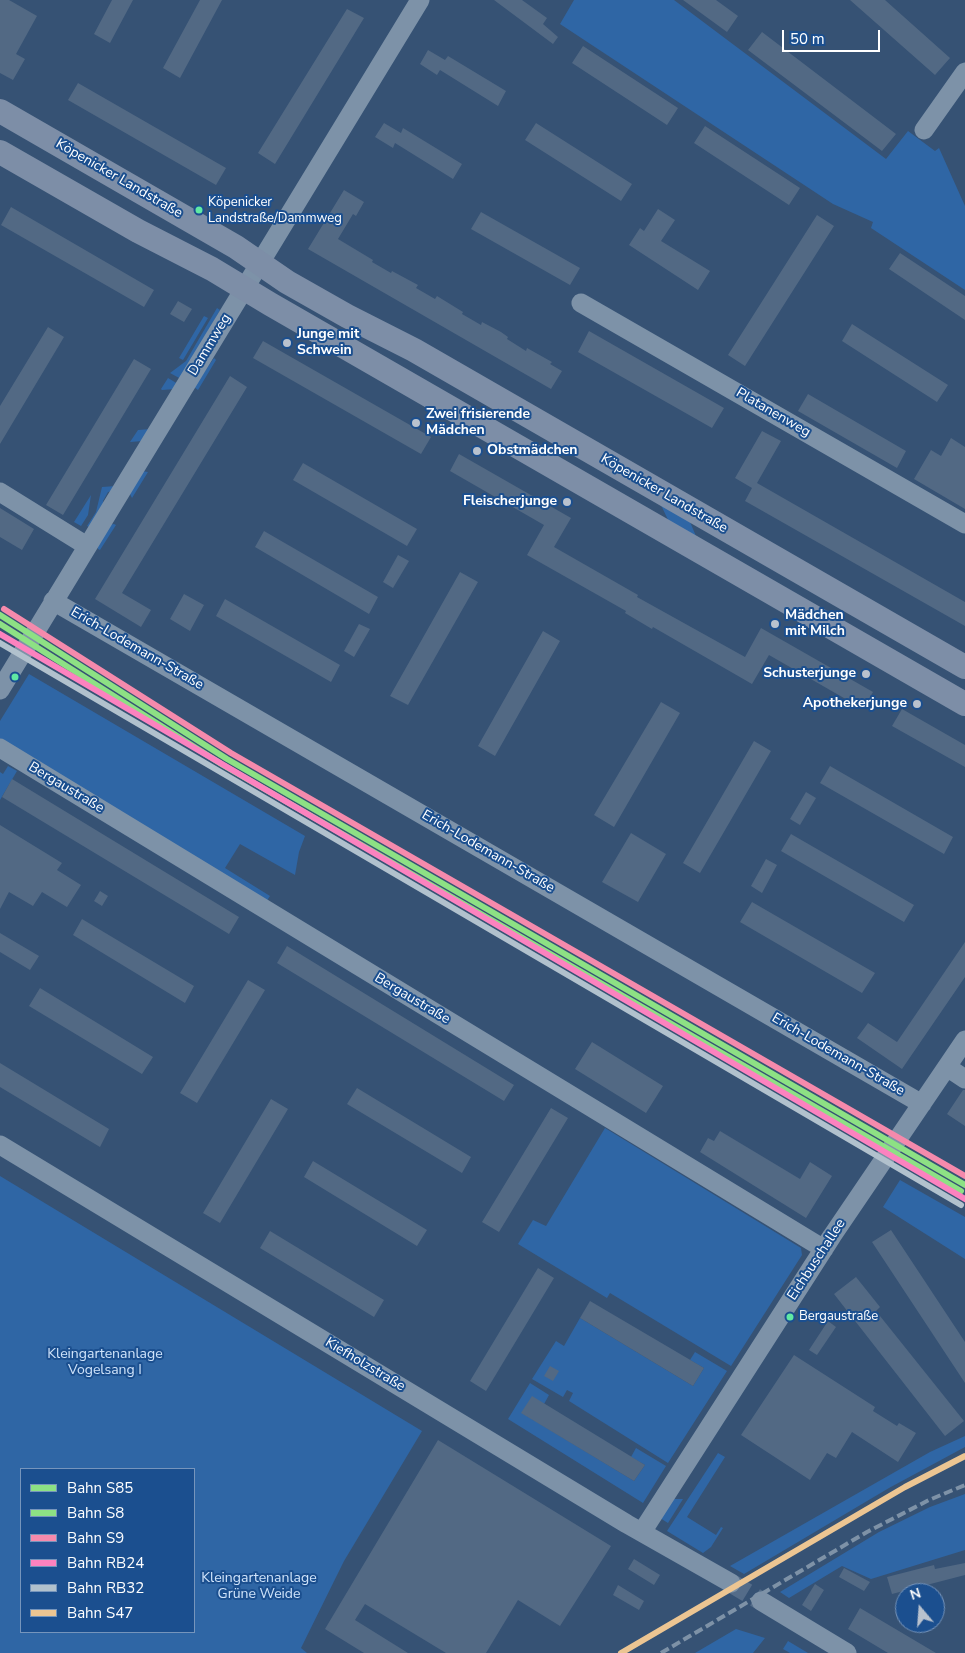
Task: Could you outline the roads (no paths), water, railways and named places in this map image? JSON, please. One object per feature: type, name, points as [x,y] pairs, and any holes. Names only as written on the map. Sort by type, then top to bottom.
[{"type":"main road","name":"Köpenicker Landstraße","points":[[0,111],[236,247],[287,282],[347,316],[414,350],[965,667]]},
{"type":"main road","points":[[0,152],[138,231],[212,269],[965,704]]},
{"type":"street","name":"Dammweg","points":[[0,690],[420,0]]},
{"type":"street","points":[[924,130],[965,72]]},
{"type":"street","name":"Platanenweg","points":[[581,303],[965,524]]},
{"type":"street","points":[[0,492],[87,546]]},
{"type":"street","name":"Erich-Lodemann-Straße","points":[[53,601],[922,1104]]},
{"type":"street","name":"Bergaustraße","points":[[0,748],[824,1249]]},
{"type":"street","name":"Eichbuschallee","points":[[642,1532],[824,1249],[965,1040]]},
{"type":"street","points":[[947,1067],[965,1078]]},
{"type":"street","name":"Kiefholzstraße","points":[[0,1145],[642,1532],[732,1584]]},
{"type":"street","points":[[760,1601],[847,1653]]},
{"type":"tunnel","points":[[731,1583],[761,1601]]},
{"type":"railway","points":[[661,1653],[867,1532],[929,1500],[965,1485]]},
{"type":"rail line","name":"S9","points":[[4,609],[231,753],[965,1176]]},
{"type":"rail line","name":"S85","points":[[0,615],[227,759],[965,1185]]},
{"type":"rail line","name":"S8","points":[[0,624],[223,765],[961,1191]]},
{"type":"rail line","name":"RB24","points":[[0,634],[965,1199]]},
{"type":"rail line","name":"RB32","points":[[0,643],[961,1205]]},
{"type":"rail line","name":"S47","points":[[621,1653],[905,1487],[965,1456]]},
{"type":"place","name":"Köpenicker Landstraße/Dammweg","points":[[199,210]]},
{"type":"place","name":"Junge mit Schwein","points":[[287,343]]},
{"type":"place","name":"Zwei frisierende Mädchen","points":[[416,423]]},
{"type":"place","name":"Obstmädchen","points":[[477,451]]},
{"type":"place","name":"Fleischerjunge","points":[[567,502]]},
{"type":"place","name":"Mädchen mit Milch","points":[[775,624]]},
{"type":"place","name":"Schusterjunge","points":[[866,674]]},
{"type":"place","name":"Apothekerjunge","points":[[917,704]]},
{"type":"place","name":"Bergaustraße","points":[[790,1317]]},
{"type":"park label","name":"Kleingartenanlage Vogelsang I","points":[[105,1364]]},
{"type":"park label","name":"Kleingartenanlage Grüne Weide","points":[[259,1588]]}]
